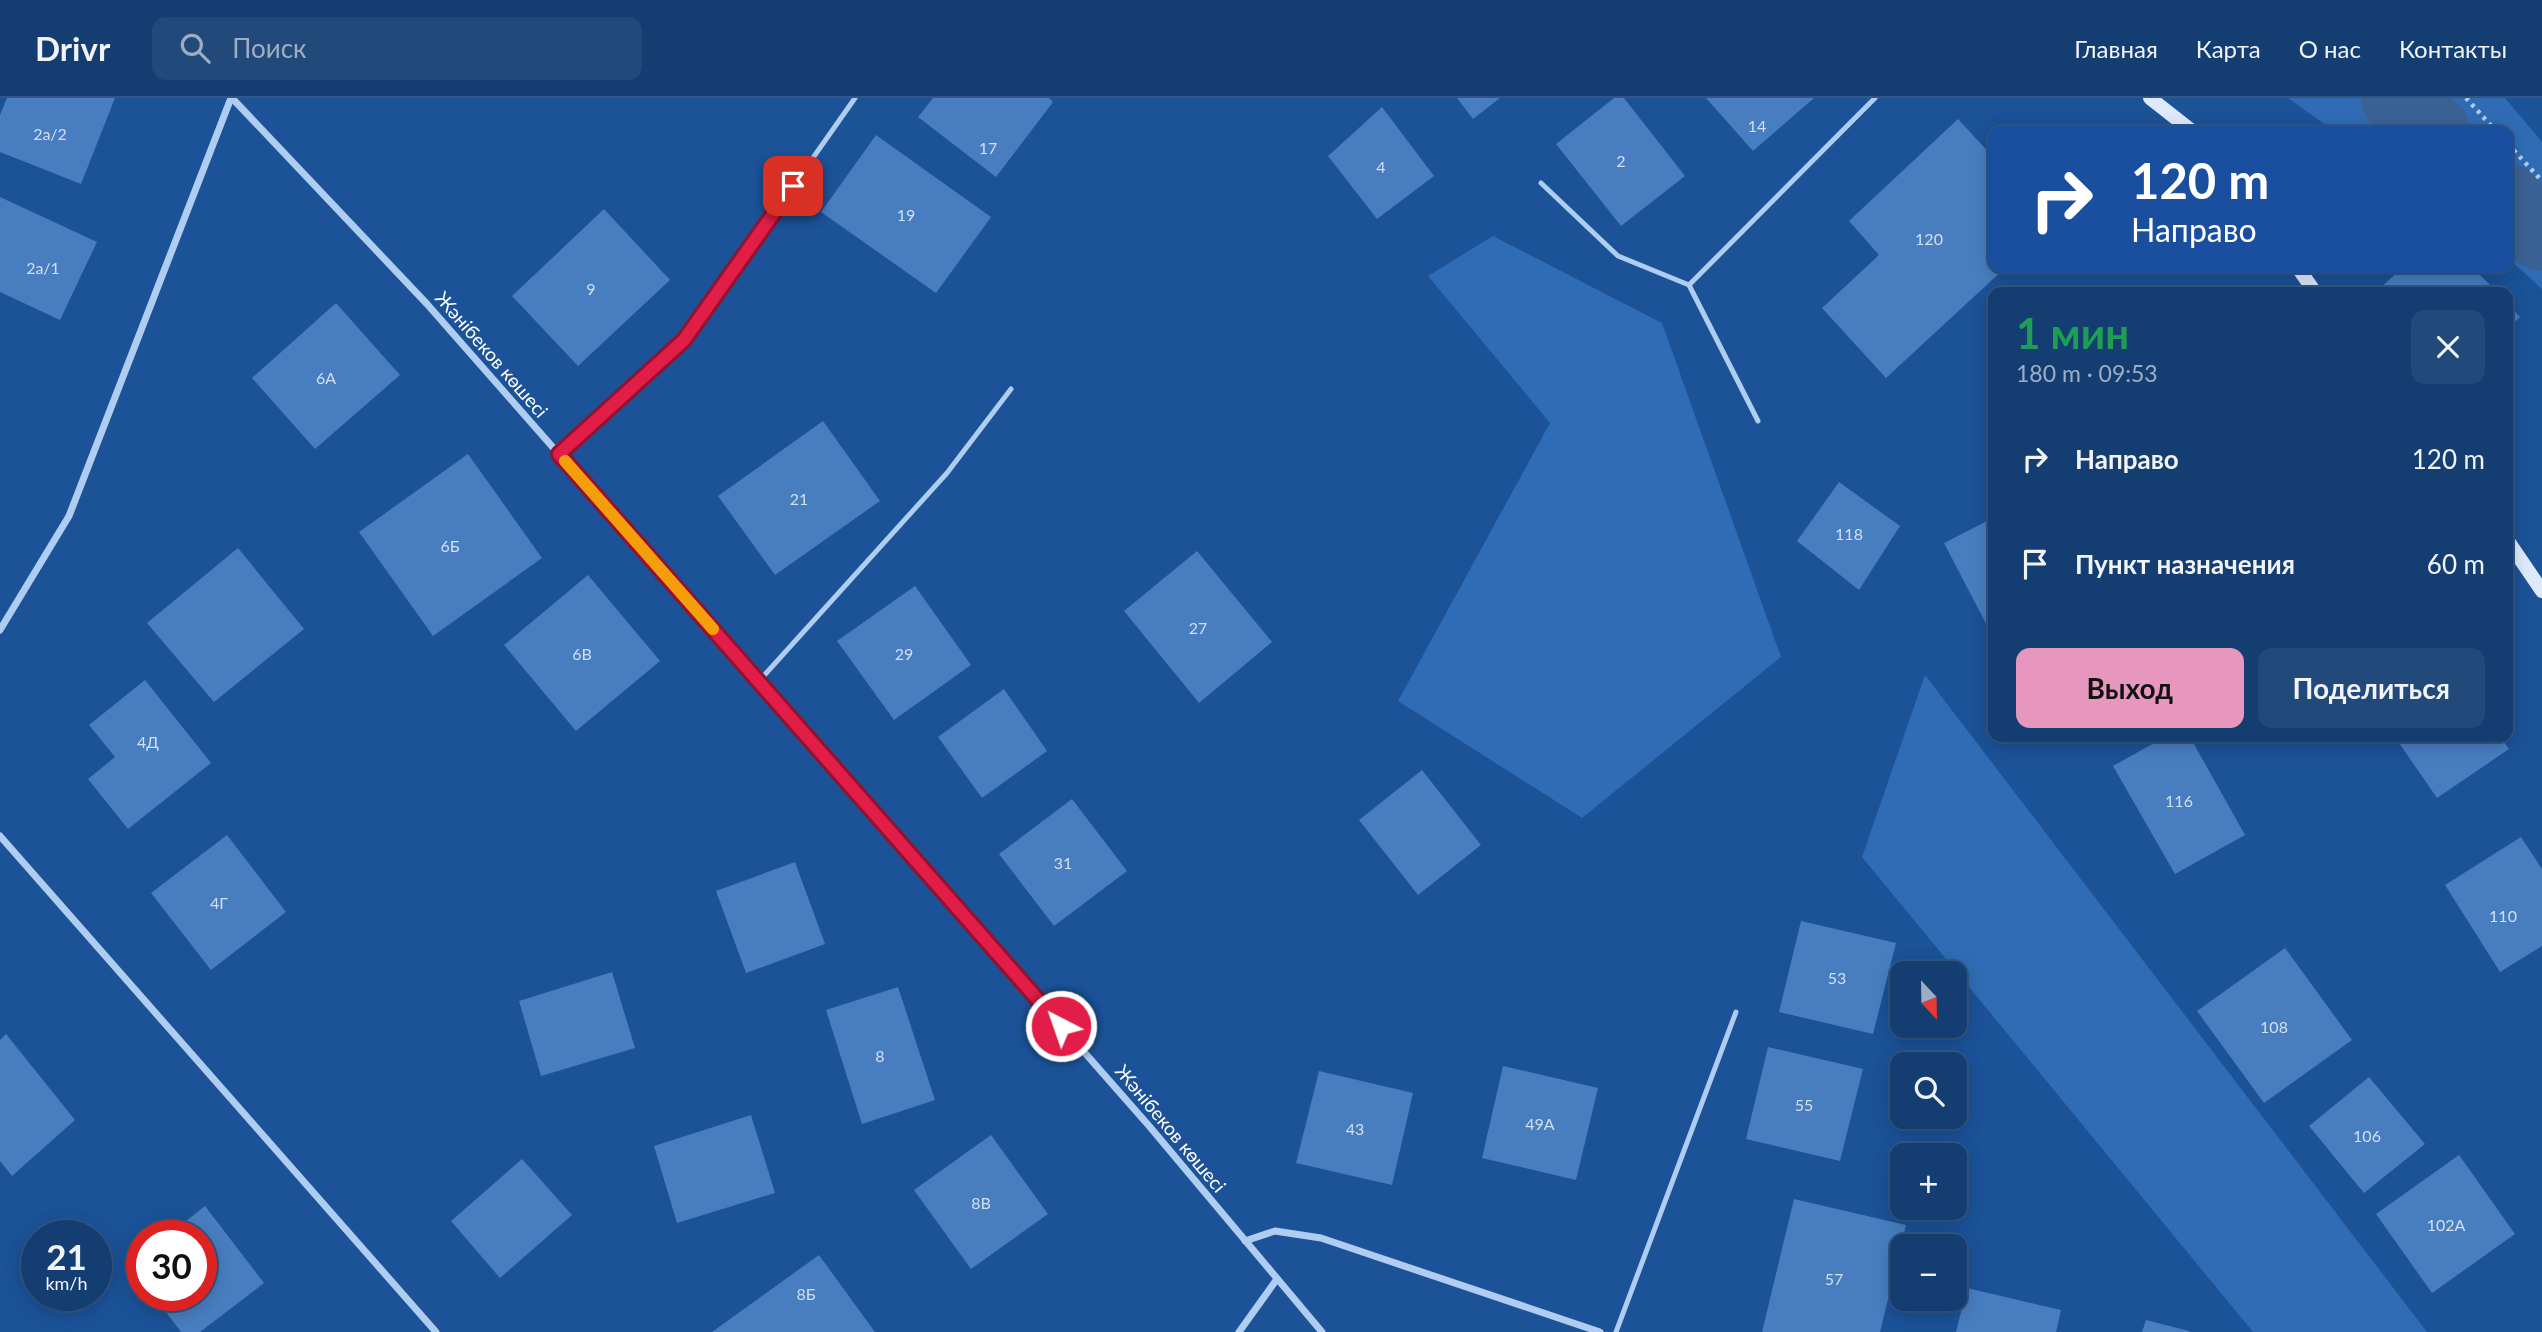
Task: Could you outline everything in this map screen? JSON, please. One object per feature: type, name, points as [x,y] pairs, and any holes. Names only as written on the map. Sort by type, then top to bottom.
[{"type":"street","name":"Жәнібеков көшесі","points":[[231,98],[427,304],[1150,1127],[1322,1332]]},
{"type":"street","points":[[0,630],[69,516],[231,98]]},
{"type":"street","points":[[2150,98],[2186,126]]},
{"type":"street","points":[[2513,548],[2542,591]]},
{"type":"street","points":[[0,836],[436,1332]]},
{"type":"street","points":[[1245,1241],[1275,1231],[1321,1238],[1600,1332]]},
{"type":"street","points":[[1239,1332],[1278,1279]]},
{"type":"lane","points":[[559,454],[684,340],[855,98]]},
{"type":"lane","points":[[1689,285],[1875,98]]},
{"type":"lane","points":[[1541,183],[1618,256],[1689,285],[1758,421]]},
{"type":"lane","points":[[759,681],[947,473],[1011,389]]},
{"type":"lane","points":[[1616,1332],[1736,1012]]},
{"type":"path","points":[[2466,98],[2491,126]]},
{"type":"path","points":[[2513,149],[2542,181]]},
{"type":"shaded area","points":[[2288,98],[2505,98],[2542,142],[2542,289],[2513,263],[2513,126],[2327,126]]},
{"type":"shaded area","points":[[1493,236],[1662,323],[1781,657],[1582,818],[1398,701],[1550,423],[1428,276]]},
{"type":"shaded area","points":[[1925,675],[2427,1332],[2253,1332],[1967,985],[1967,961],[1948,961],[1862,857]]},
{"type":"building","points":[[7,98],[115,98],[81,184],[0,152],[0,115]]},
{"type":"building","points":[[933,98],[1049,98],[1053,102],[996,177],[918,117]]},
{"type":"building","points":[[1457,98],[1500,98],[1473,119]]},
{"type":"building","points":[[1614,98],[1624,98],[1685,176],[1621,226],[1556,144]]},
{"type":"building","points":[[1706,98],[1814,98],[1753,151]]},
{"type":"building","points":[[1382,107],[1434,176],[1377,219],[1328,156]]},
{"type":"building","points":[[1958,119],[1988,152],[1988,273],[2000,273],[1886,378],[1822,308],[1879,255],[1849,221]]},
{"type":"building","points":[[876,135],[991,217],[936,293],[821,212]]},
{"type":"building","points":[[0,197],[97,242],[60,320],[0,292]]},
{"type":"building","points":[[604,209],[670,280],[578,366],[512,296]]},
{"type":"building","points":[[2397,273],[2478,273],[2492,287],[2381,287]]},
{"type":"building","points":[[336,303],[400,375],[315,449],[252,378]]},
{"type":"building","points":[[2513,309],[2520,317],[2513,323]]},
{"type":"building","points":[[823,421],[880,501],[775,575],[718,496]]},
{"type":"building","points":[[468,454],[542,558],[433,636],[359,532]]},
{"type":"building","points":[[1839,482],[1900,526],[1859,590],[1797,541]]},
{"type":"building","points":[[1988,521],[1988,627],[1944,543]]},
{"type":"building","points":[[238,548],[304,629],[214,702],[147,623]]},
{"type":"building","points":[[1197,551],[1272,642],[1199,703],[1124,611]]},
{"type":"building","points":[[588,575],[660,661],[576,731],[504,645]]},
{"type":"building","points":[[915,586],[971,665],[894,720],[837,641]]},
{"type":"building","points":[[145,680],[211,763],[128,829],[88,779],[115,757],[89,725]]},
{"type":"building","points":[[1004,689],[1047,751],[982,798],[938,737]]},
{"type":"building","points":[[2156,742],[2193,742],[2245,835],[2175,874],[2113,766]]},
{"type":"building","points":[[2398,742],[2504,742],[2509,749],[2437,798]]},
{"type":"building","points":[[1422,770],[1481,845],[1418,895],[1359,820]]},
{"type":"building","points":[[1072,799],[1127,871],[1054,926],[999,854]]},
{"type":"building","points":[[227,835],[286,912],[211,970],[151,893]]},
{"type":"building","points":[[2521,837],[2542,869],[2542,946],[2500,972],[2445,885]]},
{"type":"building","points":[[795,862],[825,944],[746,973],[716,891]]},
{"type":"building","points":[[1801,921],[1896,943],[1873,1034],[1779,1012]]},
{"type":"building","points":[[2285,948],[2352,1040],[2264,1103],[2197,1011]]},
{"type":"building","points":[[612,972],[635,1048],[541,1076],[519,1001]]},
{"type":"building","points":[[898,987],[935,1100],[862,1124],[826,1010]]},
{"type":"building","points":[[6,1034],[75,1120],[12,1176],[0,1161],[0,1040]]},
{"type":"building","points":[[1768,1047],[1863,1069],[1840,1161],[1746,1139]]},
{"type":"building","points":[[1503,1066],[1598,1088],[1576,1180],[1482,1158]]},
{"type":"building","points":[[1319,1071],[1413,1093],[1392,1185],[1296,1163]]},
{"type":"building","points":[[2369,1077],[2425,1144],[2364,1193],[2309,1126]]},
{"type":"building","points":[[751,1115],[775,1193],[677,1223],[654,1146]]},
{"type":"building","points":[[991,1135],[1048,1214],[971,1269],[914,1190]]},
{"type":"building","points":[[2459,1155],[2515,1234],[2432,1293],[2376,1214]]},
{"type":"building","points":[[522,1159],[572,1215],[500,1278],[451,1221]]},
{"type":"building","points":[[1794,1199],[1906,1225],[1904,1234],[1890,1234],[1890,1291],[1880,1332],[1762,1332]]},
{"type":"building","points":[[205,1206],[216,1220],[187,1220]]},
{"type":"building","points":[[217,1222],[264,1283],[200,1332],[181,1332],[165,1311],[217,1311]]},
{"type":"building","points":[[819,1255],[875,1332],[712,1332]]},
{"type":"building","points":[[1967,1288],[2061,1310],[2056,1332],[1956,1332],[1961,1311],[1967,1311]]},
{"type":"building","points":[[2146,1320],[2189,1331],[2189,1332],[2142,1332]]},
{"type":"waterway","points":[[2398,98],[2428,126]]},
{"type":"waterway","points":[[2513,206],[2542,234]]},
{"type":"slow traffic","points":[[565,461],[713,629]]},
{"type":"route","points":[[793,186],[684,340],[559,454],[1061,1026]]}]
